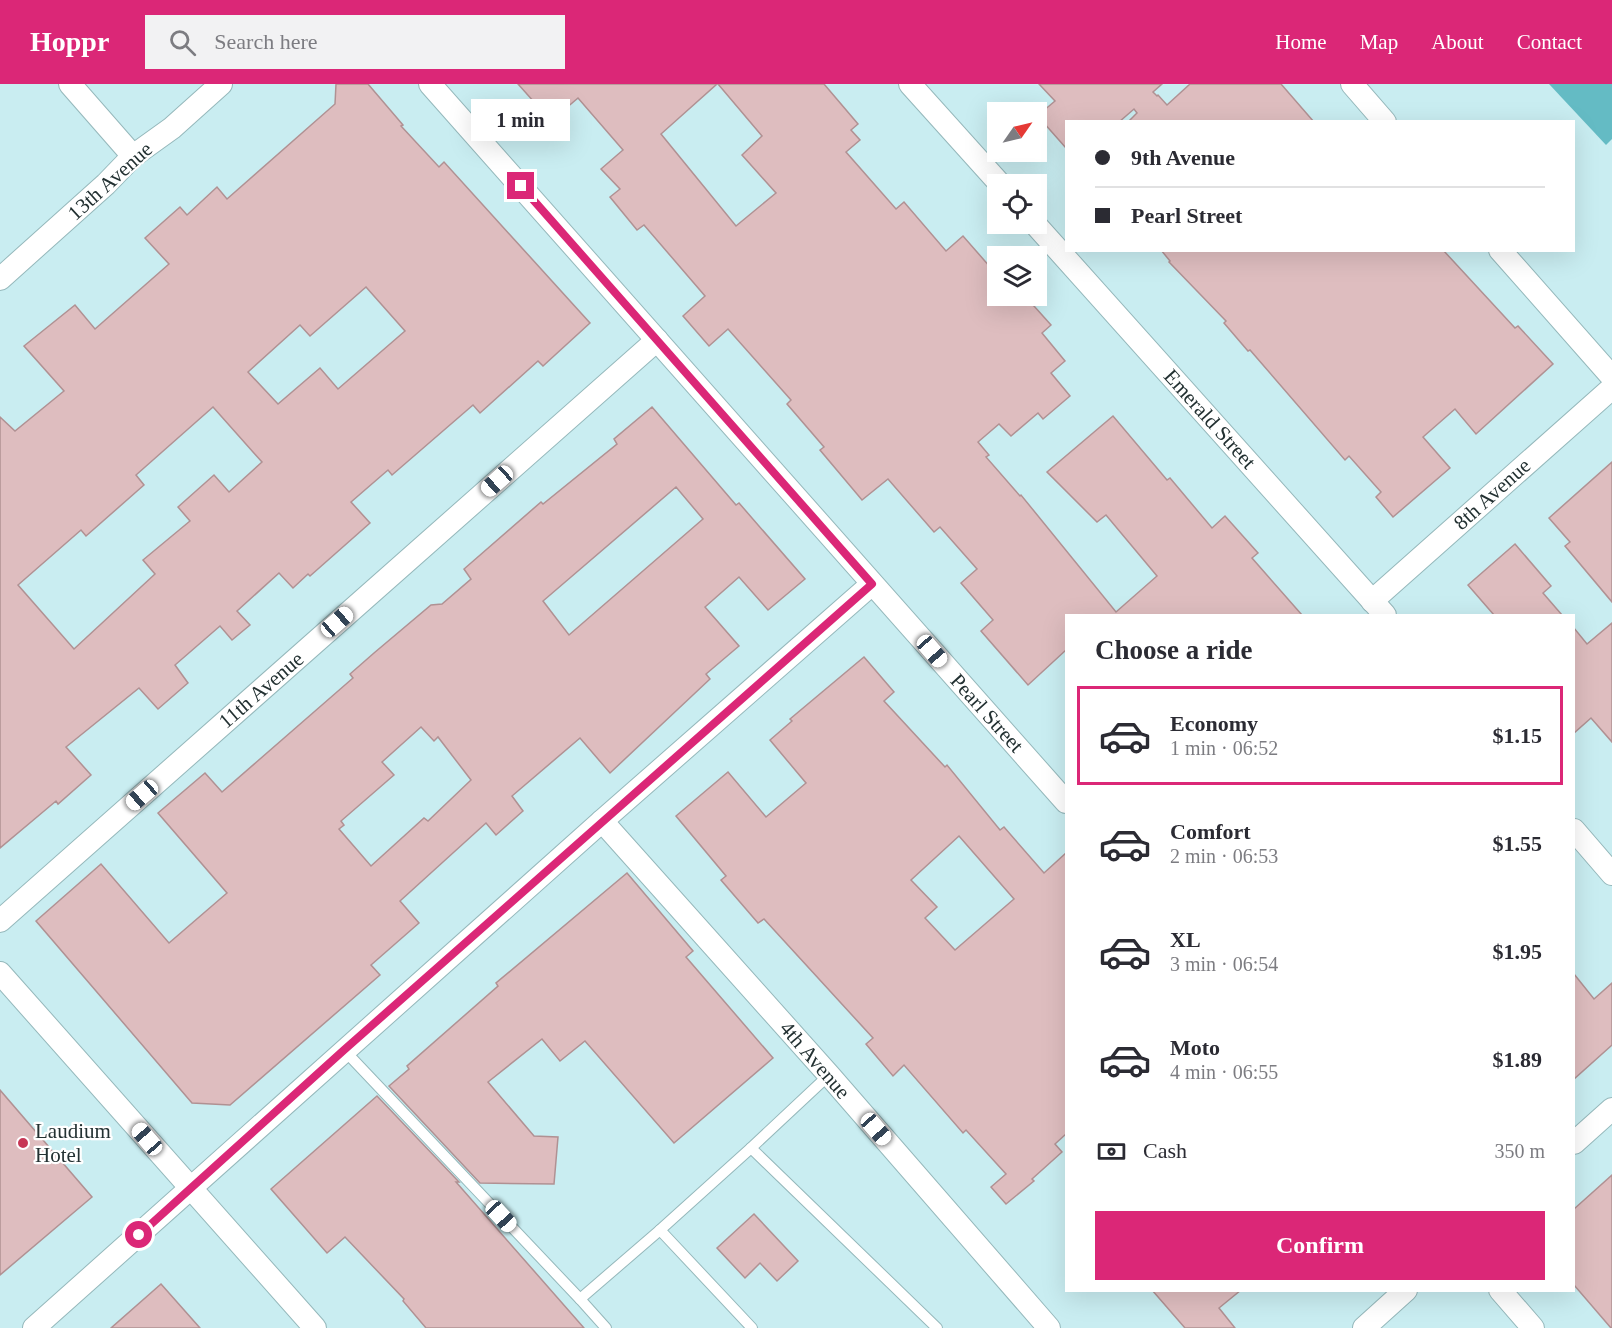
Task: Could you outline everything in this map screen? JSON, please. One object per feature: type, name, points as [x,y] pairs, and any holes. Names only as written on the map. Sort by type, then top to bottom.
[{"type":"street","points":[[70,84],[133,156]]},
{"type":"street","name":"13th Avenue","points":[[0,279],[106,184],[133,156],[172,128],[221,84]]},
{"type":"street","name":"Pearl Street","points":[[430,84],[1065,801]]},
{"type":"street","points":[[910,84],[991,174]]},
{"type":"street","points":[[1352,84],[1383,120]]},
{"type":"street","name":"Emerald Street","points":[[1044,234],[1379,608]]},
{"type":"street","points":[[1502,252],[1612,377]]},
{"type":"street","name":"11th Avenue","points":[[0,921],[657,340]]},
{"type":"street","name":"8th Avenue","points":[[1379,608],[1612,388]]},
{"type":"street","points":[[34,1328],[344,1050],[872,584]]},
{"type":"street","name":"4th Avenue","points":[[602,821],[829,1075],[1049,1328]]},
{"type":"street","points":[[1575,831],[1612,874]]},
{"type":"street","points":[[0,973],[315,1328]]},
{"type":"street","points":[[1575,1142],[1612,1109]]},
{"type":"street","points":[[1364,1328],[1404,1292]]},
{"type":"street","points":[[1502,1292],[1533,1328]]},
{"type":"lane","points":[[344,1050],[606,1328]]},
{"type":"lane","points":[[580,1299],[660,1230],[829,1075]]},
{"type":"lane","points":[[751,1148],[937,1328]]},
{"type":"lane","points":[[660,1230],[752,1328]]},
{"type":"water","points":[[1549,84],[1612,84],[1612,139],[1606,145]]},
{"type":"building","points":[[336,84],[368,84],[403,125],[401,126],[439,167],[444,162],[590,323],[543,366],[538,361],[480,413],[473,405],[392,475],[388,470],[351,502],[370,523],[293,588],[279,573],[237,611],[250,625],[232,640],[220,626],[175,665],[188,683],[158,709],[139,688],[66,747],[91,775],[58,804],[56,801],[0,848],[0,417],[15,431],[64,391],[24,346],[75,305],[95,329],[169,264],[145,238],[180,207],[187,215],[217,187],[227,199],[335,104]],"holes":[[[366,287],[405,331],[338,389],[320,368],[278,404],[248,372],[300,325],[310,336]],[[213,407],[262,462],[229,492],[214,475],[178,507],[190,521],[143,560],[155,574],[74,649],[18,585],[81,530],[86,536],[144,485],[136,475]]]},
{"type":"building","points":[[518,84],[717,84],[661,134],[736,226],[776,193],[742,155],[762,136],[718,84],[824,84],[858,124],[851,130],[860,140],[846,152],[896,209],[904,202],[946,251],[963,236],[987,263],[987,306],[1034,306],[1051,325],[1042,333],[1065,361],[1051,373],[1070,396],[1043,419],[1038,413],[1011,436],[999,424],[978,442],[989,455],[986,457],[1021,495],[1116,612],[1157,576],[1106,515],[1097,522],[1047,472],[1113,416],[1167,480],[1170,478],[1212,528],[1225,516],[1258,553],[1252,558],[1301,614],[1065,614],[1065,651],[1028,685],[981,631],[993,620],[961,583],[977,569],[940,527],[934,532],[888,479],[862,500],[820,450],[824,447],[787,404],[791,400],[728,329],[709,346],[683,316],[705,296],[644,225],[637,230],[610,197],[620,189],[601,169],[623,150],[578,98],[551,121]]},
{"type":"building","points":[[1039,84],[1162,84],[1153,92],[1167,105],[1190,84],[1281,84],[1312,120],[1130,120],[1137,113],[1134,109],[1121,120],[1065,120],[1065,147],[1047,127],[1047,108],[1055,101]]},
{"type":"building","points":[[1163,252],[1445,252],[1515,328],[1518,326],[1553,364],[1476,434],[1455,409],[1423,437],[1450,468],[1393,517],[1376,497],[1381,492],[1349,456],[1345,460],[1224,323],[1226,321]]},
{"type":"building","points":[[652,407],[736,505],[739,503],[805,579],[768,610],[739,577],[705,607],[739,646],[706,674],[710,679],[610,773],[580,738],[512,796],[523,811],[496,835],[486,823],[400,901],[419,923],[371,965],[380,975],[230,1105],[192,1103],[36,921],[101,864],[169,943],[227,893],[158,813],[205,773],[222,792],[353,678],[350,674],[374,653],[431,605],[442,604],[471,579],[464,569],[541,502],[543,504],[617,444],[614,439]],"holes":[[[676,487],[703,519],[569,635],[543,601]],[[421,727],[434,741],[438,737],[471,780],[428,821],[424,818],[371,866],[339,829],[344,825],[341,821],[394,775],[382,762]]]},
{"type":"building","points":[[1612,462],[1612,602],[1565,546],[1570,542],[1549,518]]},
{"type":"building","points":[[1515,544],[1551,586],[1543,593],[1561,614],[1493,614],[1468,585]]},
{"type":"building","points":[[1612,623],[1612,742],[1591,718],[1575,732],[1575,629],[1587,644]]},
{"type":"building","points":[[864,657],[894,692],[884,701],[945,767],[947,765],[1000,830],[1004,827],[1044,873],[1065,854],[1065,1135],[1055,1144],[1062,1152],[1032,1179],[1034,1181],[1006,1204],[991,1187],[1006,1174],[966,1130],[963,1133],[904,1065],[893,1076],[866,1044],[873,1038],[764,919],[758,923],[721,880],[726,876],[676,816],[728,772],[766,817],[806,783],[770,740],[792,721],[790,719]],"holes":[[[959,836],[1014,899],[955,950],[925,918],[937,907],[911,880]]]},
{"type":"building","points":[[627,873],[693,951],[686,957],[773,1058],[674,1143],[585,1041],[560,1061],[542,1039],[488,1082],[534,1136],[558,1137],[554,1184],[480,1183],[389,1086],[409,1069],[407,1066],[498,986],[496,983]]},
{"type":"building","points":[[1575,975],[1594,999],[1612,983],[1612,1045],[1575,1078]]},
{"type":"building","name":"Laudium Hotel","points":[[0,1090],[92,1197],[0,1275]]},
{"type":"building","points":[[377,1096],[459,1182],[456,1182],[584,1328],[426,1328],[403,1301],[404,1299],[345,1237],[327,1253],[271,1189]]},
{"type":"building","points":[[1612,1175],[1612,1328],[1575,1286],[1575,1208]]},
{"type":"building","points":[[754,1214],[798,1261],[777,1281],[760,1263],[745,1278],[717,1248]]},
{"type":"building","points":[[161,1284],[200,1328],[111,1328]]},
{"type":"building","points":[[1154,1292],[1239,1292],[1219,1308],[1235,1328],[1185,1328]]},
{"type":"place","name":"Laudium Hotel","points":[[23,1143]]},
{"type":"route","points":[[139,1235],[344,1050],[872,584],[521,186]]}]
